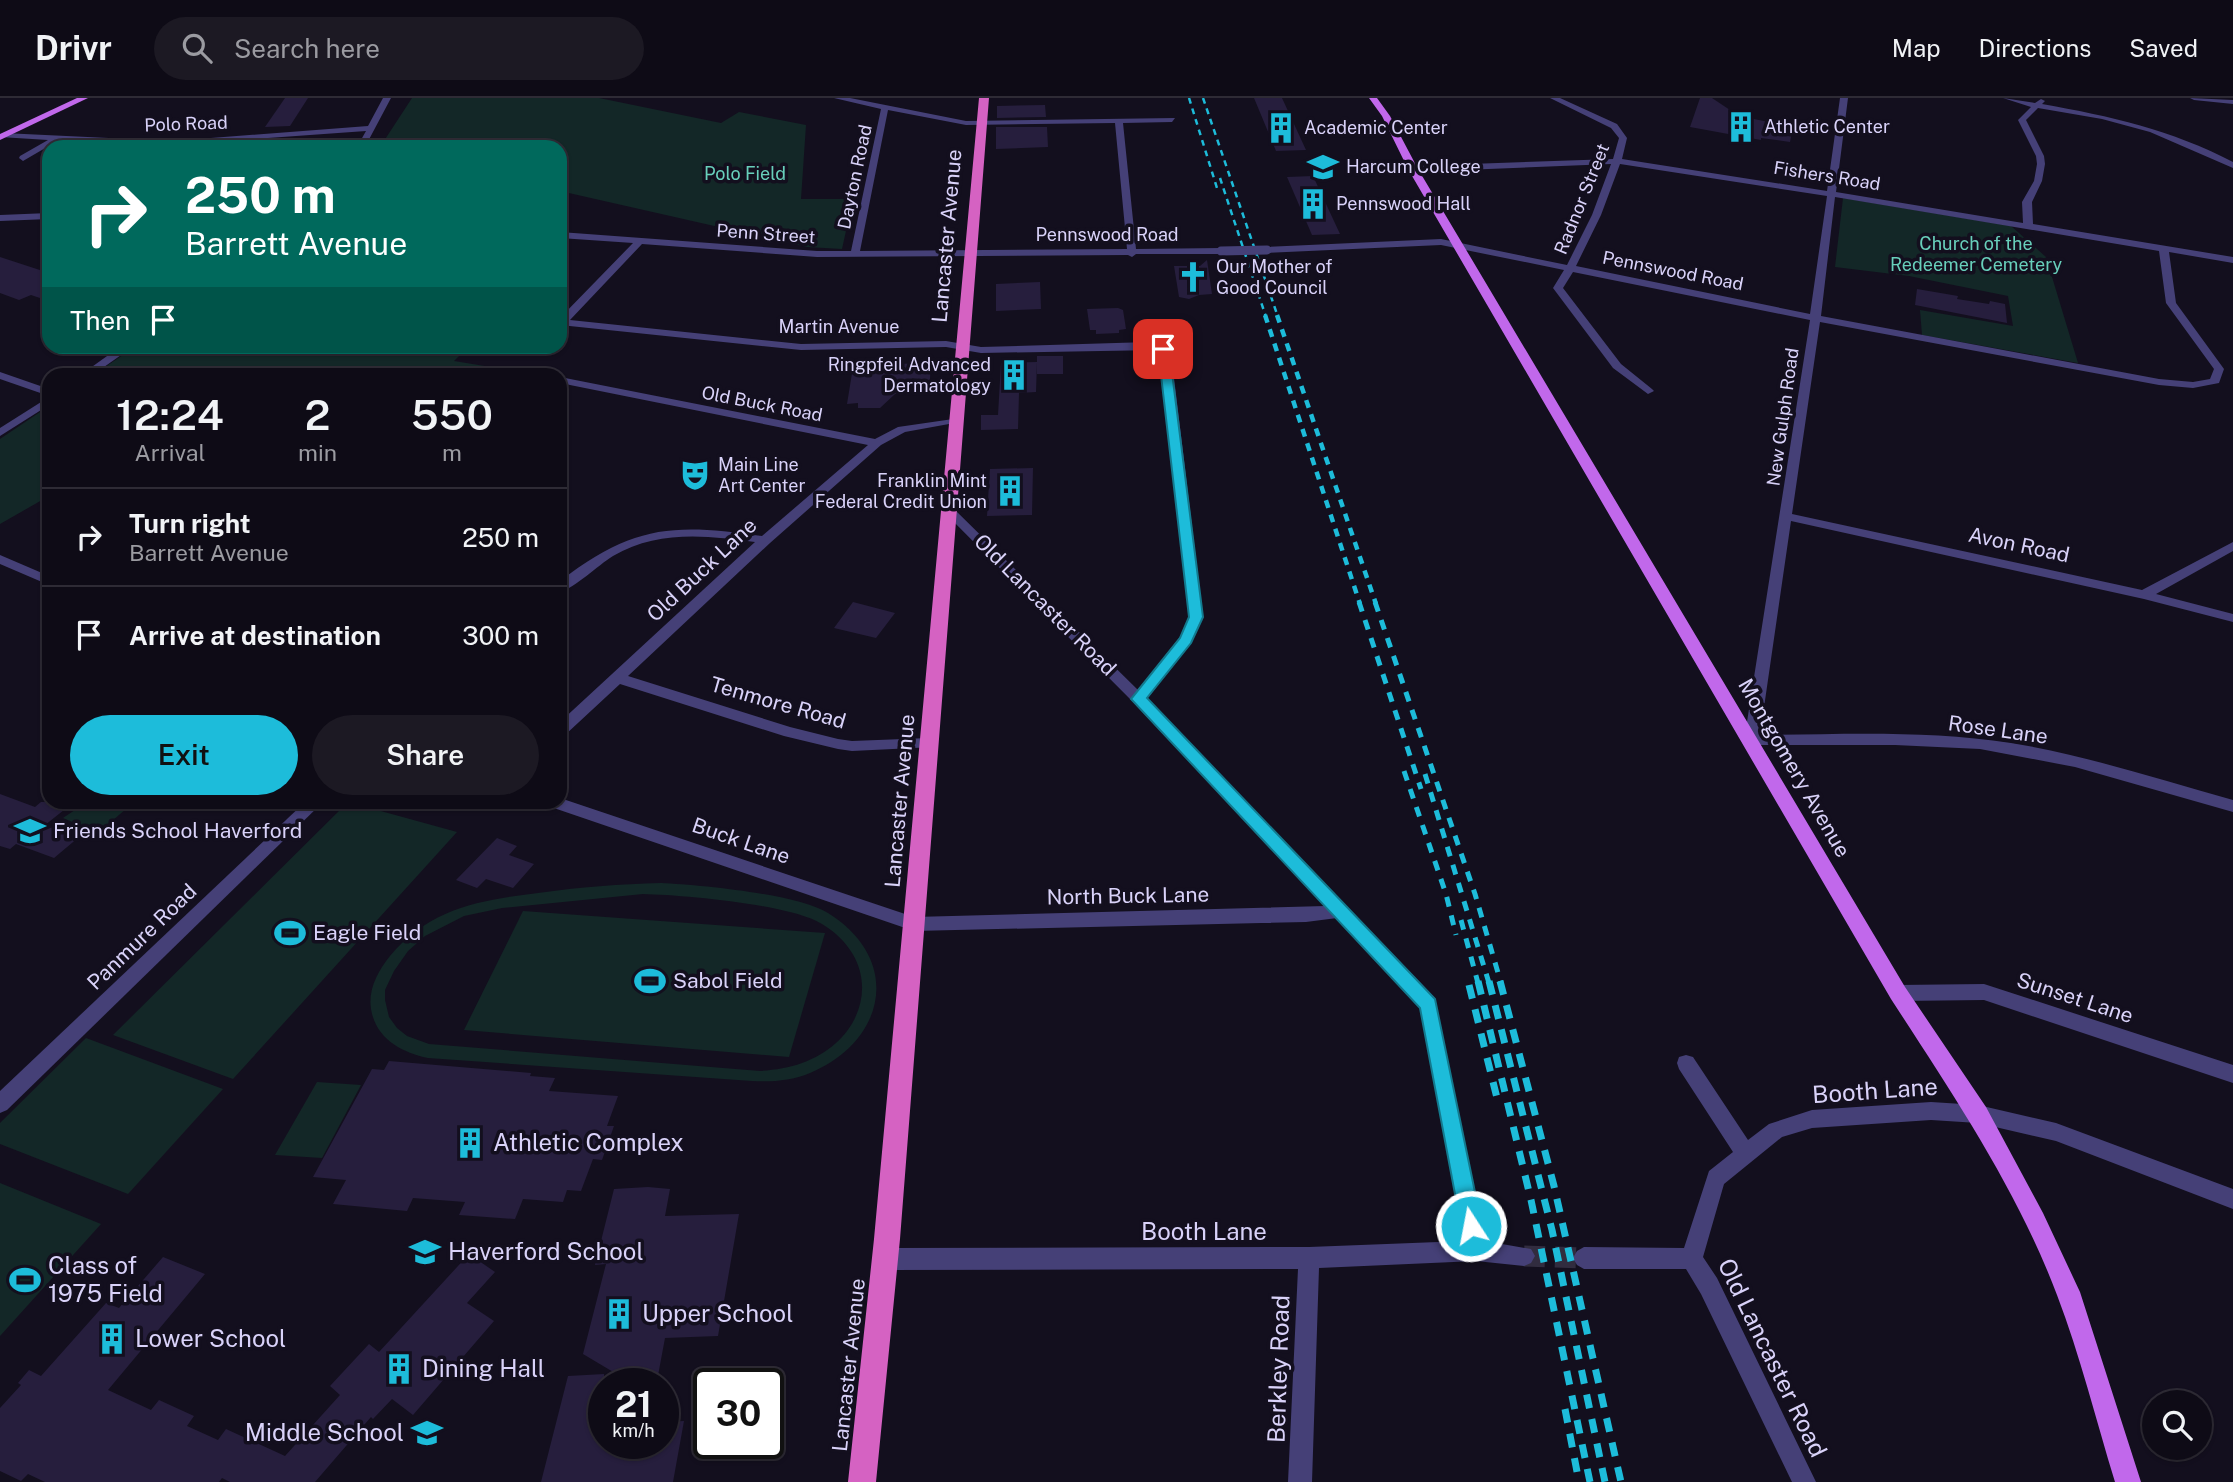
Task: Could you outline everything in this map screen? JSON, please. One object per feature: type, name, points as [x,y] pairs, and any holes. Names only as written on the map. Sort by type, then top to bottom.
[{"type":"highway","name":"Lancaster Avenue","points":[[862,1482],[885,1259],[984,98]]},
{"type":"main road","points":[[1,136],[84,98]]},
{"type":"main road","name":"Montgomery Avenue","points":[[1373,98],[1386,116],[1413,169],[1898,993],[1978,1114],[2035,1221],[2068,1292],[2128,1482]]},
{"type":"street","points":[[364,140],[387,98]]},
{"type":"street","points":[[838,98],[981,124],[1172,120]]},
{"type":"street","name":"Radnor Street","points":[[1554,98],[1614,126],[1623,138],[1619,160],[1570,268],[1558,288],[1617,366],[1648,391]]},
{"type":"street","name":"New Gulph Road","points":[[1752,741],[1815,318],[1844,98]]},
{"type":"street","points":[[2007,98],[2152,129],[2199,147],[2233,165]]},
{"type":"street","points":[[2028,226],[2027,202],[2038,181],[2041,164],[2036,147],[2022,120],[2044,98]]},
{"type":"street","points":[[2194,98],[2233,103]]},
{"type":"street","name":"Dayton Road","points":[[855,254],[886,107]]},
{"type":"street","points":[[1118,120],[1132,254]]},
{"type":"street","name":"Polo Road","points":[[212,140],[370,128]]},
{"type":"street","name":"Polo Road","points":[[1,136],[103,140]]},
{"type":"street","points":[[23,158],[42,147]]},
{"type":"street","name":"Fishers Road","points":[[1413,169],[1619,160],[2233,260]]},
{"type":"street","points":[[0,218],[42,216]]},
{"type":"street","name":"Penn Street","points":[[567,236],[817,254],[971,253]]},
{"type":"street","points":[[567,316],[640,241]]},
{"type":"street","name":"Pennswood Road","points":[[971,253],[1132,254],[1441,242],[1815,318],[2159,382],[2193,385],[2215,382],[2219,369],[2171,303],[2164,250]]},
{"type":"street","name":"Martin Avenue","points":[[567,323],[801,347],[962,346],[981,350],[1149,345],[1161,347],[1166,353],[1196,617],[1186,639],[1139,699]]},
{"type":"street","points":[[97,368],[117,354]]},
{"type":"street","points":[[0,375],[42,390]]},
{"type":"street","name":"Old Buck Road","points":[[567,381],[877,443]]},
{"type":"street","points":[[0,433],[42,405]]},
{"type":"street","points":[[877,443],[902,429],[956,420]]},
{"type":"street","name":"Old Buck Lane","points":[[567,725],[765,540],[877,443]]},
{"type":"street","name":"Old Lancaster Road","points":[[950,512],[1139,699],[1429,1004],[1476,1251]]},
{"type":"street","name":"Avon Road","points":[[1786,516],[2144,595],[2233,618]]},
{"type":"street","points":[[567,583],[612,550],[659,534],[682,530],[710,531],[765,540]]},
{"type":"street","points":[[2144,595],[2233,546]]},
{"type":"street","points":[[0,559],[42,578]]},
{"type":"street","name":"Tenmore Road","points":[[618,678],[789,732],[838,744],[852,746],[929,743]]},
{"type":"street","name":"Rose Lane","points":[[1752,741],[1872,739],[1982,744],[2073,762],[2233,806]]},
{"type":"street","name":"Buck Lane","points":[[567,806],[914,924]]},
{"type":"street","name":"Panmure Road","points":[[0,1104],[307,809]]},
{"type":"street","name":"North Buck Lane","points":[[914,924],[1306,915],[1342,911]]},
{"type":"street","name":"Sunset Lane","points":[[1898,993],[1984,992],[2233,1074]]},
{"type":"street","points":[[1686,1063],[1746,1154]]},
{"type":"street","name":"Booth Lane","points":[[1692,1259],[1696,1238],[1716,1178],[1776,1130],[1812,1119],[1931,1111],[1978,1114],[2056,1132],[2233,1199]]},
{"type":"street","name":"Booth Lane","points":[[885,1259],[1309,1258],[1476,1251],[1524,1256]]},
{"type":"street","name":"Berkley Road","points":[[1300,1482],[1309,1258]]},
{"type":"street","points":[[1584,1258],[1692,1259]]},
{"type":"street","name":"Old Lancaster Road","points":[[1692,1259],[1709,1286],[1804,1482]]},
{"type":"green space","name":"Polo Field","points":[[412,98],[599,98],[721,123],[739,112],[806,125],[801,199],[853,199],[842,249],[807,247],[567,193],[567,140],[385,140]]},
{"type":"green space","name":"Church of the Redeemer Cemetery","points":[[1843,198],[2011,226],[2046,257],[2078,363],[1922,335],[1920,310],[2013,326],[2008,296],[1909,276],[1835,267]]},
{"type":"green space","points":[[124,354],[461,354],[454,361],[497,368],[104,368]]},
{"type":"green space","points":[[42,411],[42,500],[0,524],[0,439]]},
{"type":"green space","points":[[76,809],[126,809],[98,833],[63,818]]},
{"type":"green space","name":"Eagle Field","points":[[341,809],[373,809],[457,832],[233,1079],[113,1035]]},
{"type":"green space","points":[[661,883],[723,888],[814,906],[828,913],[852,932],[868,953],[875,976],[876,999],[869,1021],[855,1041],[836,1059],[803,1076],[759,1081],[428,1058],[399,1048],[378,1028],[370,1002],[378,974],[390,956],[406,940],[439,917],[496,899],[569,889]],"holes":[[[643,894],[761,906],[786,911],[822,924],[842,940],[855,959],[861,979],[861,999],[855,1019],[842,1037],[825,1052],[802,1063],[760,1071],[429,1044],[407,1036],[389,1017],[385,990],[408,951],[425,936],[464,916],[502,908]]]},
{"type":"green space","name":"Sabol Field","points":[[523,911],[825,933],[789,1057],[464,1030]]},
{"type":"green space","points":[[86,1038],[223,1089],[128,1194],[0,1144],[0,1123]]},
{"type":"green space","points":[[317,1082],[361,1085],[322,1158],[275,1155]]},
{"type":"green space","name":"Class of 1975 Field","points":[[0,1183],[101,1224],[0,1336]]},
{"type":"building","points":[[285,98],[308,98],[290,126],[265,127]]},
{"type":"building","name":"Academic Center","points":[[1254,98],[1282,98],[1306,150],[1276,151]]},
{"type":"building","name":"Athletic Center","points":[[1700,98],[1712,98],[1739,116],[1793,127],[1790,142],[1761,140],[1690,127]]},
{"type":"building","points":[[1045,105],[1046,117],[997,118],[997,106]]},
{"type":"building","points":[[996,127],[1047,127],[1048,147],[996,149]]},
{"type":"building","name":"Pennswood Hall","points":[[1313,176],[1340,234],[1312,235],[1287,177]]},
{"type":"building","points":[[0,257],[42,271],[42,299],[31,295],[19,300],[0,293]]},
{"type":"building","name":"Our Mother of Good Council","points":[[1207,260],[1212,294],[1189,299],[1179,297],[1174,266],[1200,266]]},
{"type":"building","points":[[1040,282],[1041,309],[996,311],[996,284]]},
{"type":"building","points":[[1917,289],[1958,296],[1957,299],[2005,304],[2007,323],[1915,305]]},
{"type":"building","points":[[1087,309],[1123,310],[1126,329],[1119,330],[1119,333],[1096,334],[1096,330],[1090,330]]},
{"type":"building","points":[[1037,356],[1063,356],[1063,374],[1037,374]]},
{"type":"building","points":[[894,360],[894,364],[931,363],[929,394],[895,394],[880,408],[858,408],[858,403],[847,404],[854,361]]},
{"type":"building","points":[[1037,362],[1036,392],[1019,393],[1018,429],[981,430],[981,415],[998,415],[1001,363]]},
{"type":"building","name":"Franklin Mint Federal Credit Union","points":[[1033,468],[1032,515],[987,516],[990,469]]},
{"type":"building","points":[[853,602],[895,613],[876,638],[834,628]]},
{"type":"building","name":"Friends School Haverford","points":[[0,794],[35,807],[42,802],[42,809],[65,809],[45,825],[79,837],[54,858],[16,844],[10,849],[0,846]]},
{"type":"building","points":[[497,838],[517,846],[509,855],[534,864],[513,888],[486,879],[477,888],[456,880]]},
{"type":"building","name":"Athletic Complex","points":[[389,1061],[531,1073],[530,1076],[555,1078],[549,1091],[618,1096],[607,1126],[614,1126],[602,1160],[593,1159],[581,1191],[567,1190],[563,1202],[523,1199],[515,1219],[459,1215],[465,1202],[413,1198],[407,1211],[333,1204],[346,1180],[313,1177],[372,1069],[384,1070]]},
{"type":"building","points":[[614,1189],[670,1189],[665,1216],[739,1214],[718,1336],[665,1338],[659,1368],[606,1368],[583,1354],[606,1264],[595,1265]]},
{"type":"building","name":"Lower School","points":[[469,1254],[495,1272],[467,1303],[494,1321],[413,1415],[392,1399],[373,1419],[371,1417],[315,1482],[230,1482],[222,1478],[219,1482],[45,1482],[28,1474],[21,1481],[0,1471],[0,1408],[21,1385],[18,1383],[29,1370],[41,1376],[106,1303],[119,1308],[163,1257],[205,1274],[108,1390],[151,1410],[159,1400],[194,1416],[187,1426],[218,1440],[226,1429],[285,1456],[340,1395],[330,1386],[369,1344],[379,1352]]},
{"type":"building","points":[[588,1375],[588,1459],[677,1459],[673,1482],[541,1482],[568,1376]]},
{"type":"building","points":[[679,1421],[684,1421],[679,1449]]},
{"type":"tunnel","points":[[1524,1256],[1584,1258]]},
{"type":"railway","points":[[1189,98],[1217,188]]},
{"type":"railway","points":[[1203,98],[1278,317]]},
{"type":"railway","points":[[1220,178],[1266,317]]},
{"type":"railway","points":[[1265,315],[1360,604]]},
{"type":"railway","points":[[1277,315],[1376,604]]},
{"type":"railway","points":[[1359,602],[1421,789]]},
{"type":"railway","points":[[1375,602],[1475,894],[1501,983]]},
{"type":"railway","points":[[1404,771],[1446,894],[1456,935]]},
{"type":"railway","points":[[1425,774],[1489,983]]},
{"type":"railway","points":[[1461,920],[1478,983]]},
{"type":"railway","points":[[1478,981],[1531,1200],[1590,1482]]},
{"type":"railway","points":[[1489,981],[1552,1230],[1605,1482]]},
{"type":"railway","points":[[1500,981],[1554,1186],[1621,1482]]},
{"type":"railway","points":[[1469,985],[1497,1098]]},
{"type":"railway","points":[[1565,1409],[1579,1482]]},
{"type":"place","name":"Athletic Center","points":[[1741,127]]},
{"type":"place","name":"Academic Center","points":[[1281,128]]},
{"type":"place","name":"Harcum College","points":[[1323,167]]},
{"type":"place","name":"Pennswood Hall","points":[[1313,204]]},
{"type":"place","name":"Our Mother of Good Council","points":[[1193,277]]},
{"type":"place","name":"Ringpfeil Advanced Dermatology","points":[[1014,375]]},
{"type":"place","name":"Main Line Art Center","points":[[695,475]]},
{"type":"place","name":"Franklin Mint Federal Credit Union","points":[[1010,491]]},
{"type":"place","name":"Friends School Haverford","points":[[30,831]]},
{"type":"place","name":"Eagle Field","points":[[290,933]]},
{"type":"place","name":"Sabol Field","points":[[650,981]]},
{"type":"place","name":"Athletic Complex","points":[[470,1143]]},
{"type":"place","name":"Haverford School","points":[[425,1252]]},
{"type":"place","name":"Class of 1975 Field","points":[[25,1280]]},
{"type":"place","name":"Upper School","points":[[619,1314]]},
{"type":"place","name":"Lower School","points":[[112,1339]]},
{"type":"place","name":"Dining Hall","points":[[399,1369]]},
{"type":"place","name":"Middle School","points":[[427,1433]]},
{"type":"route","points":[[1163,349],[1166,353],[1196,617],[1186,639],[1139,699],[1429,1004],[1471,1226]]}]
